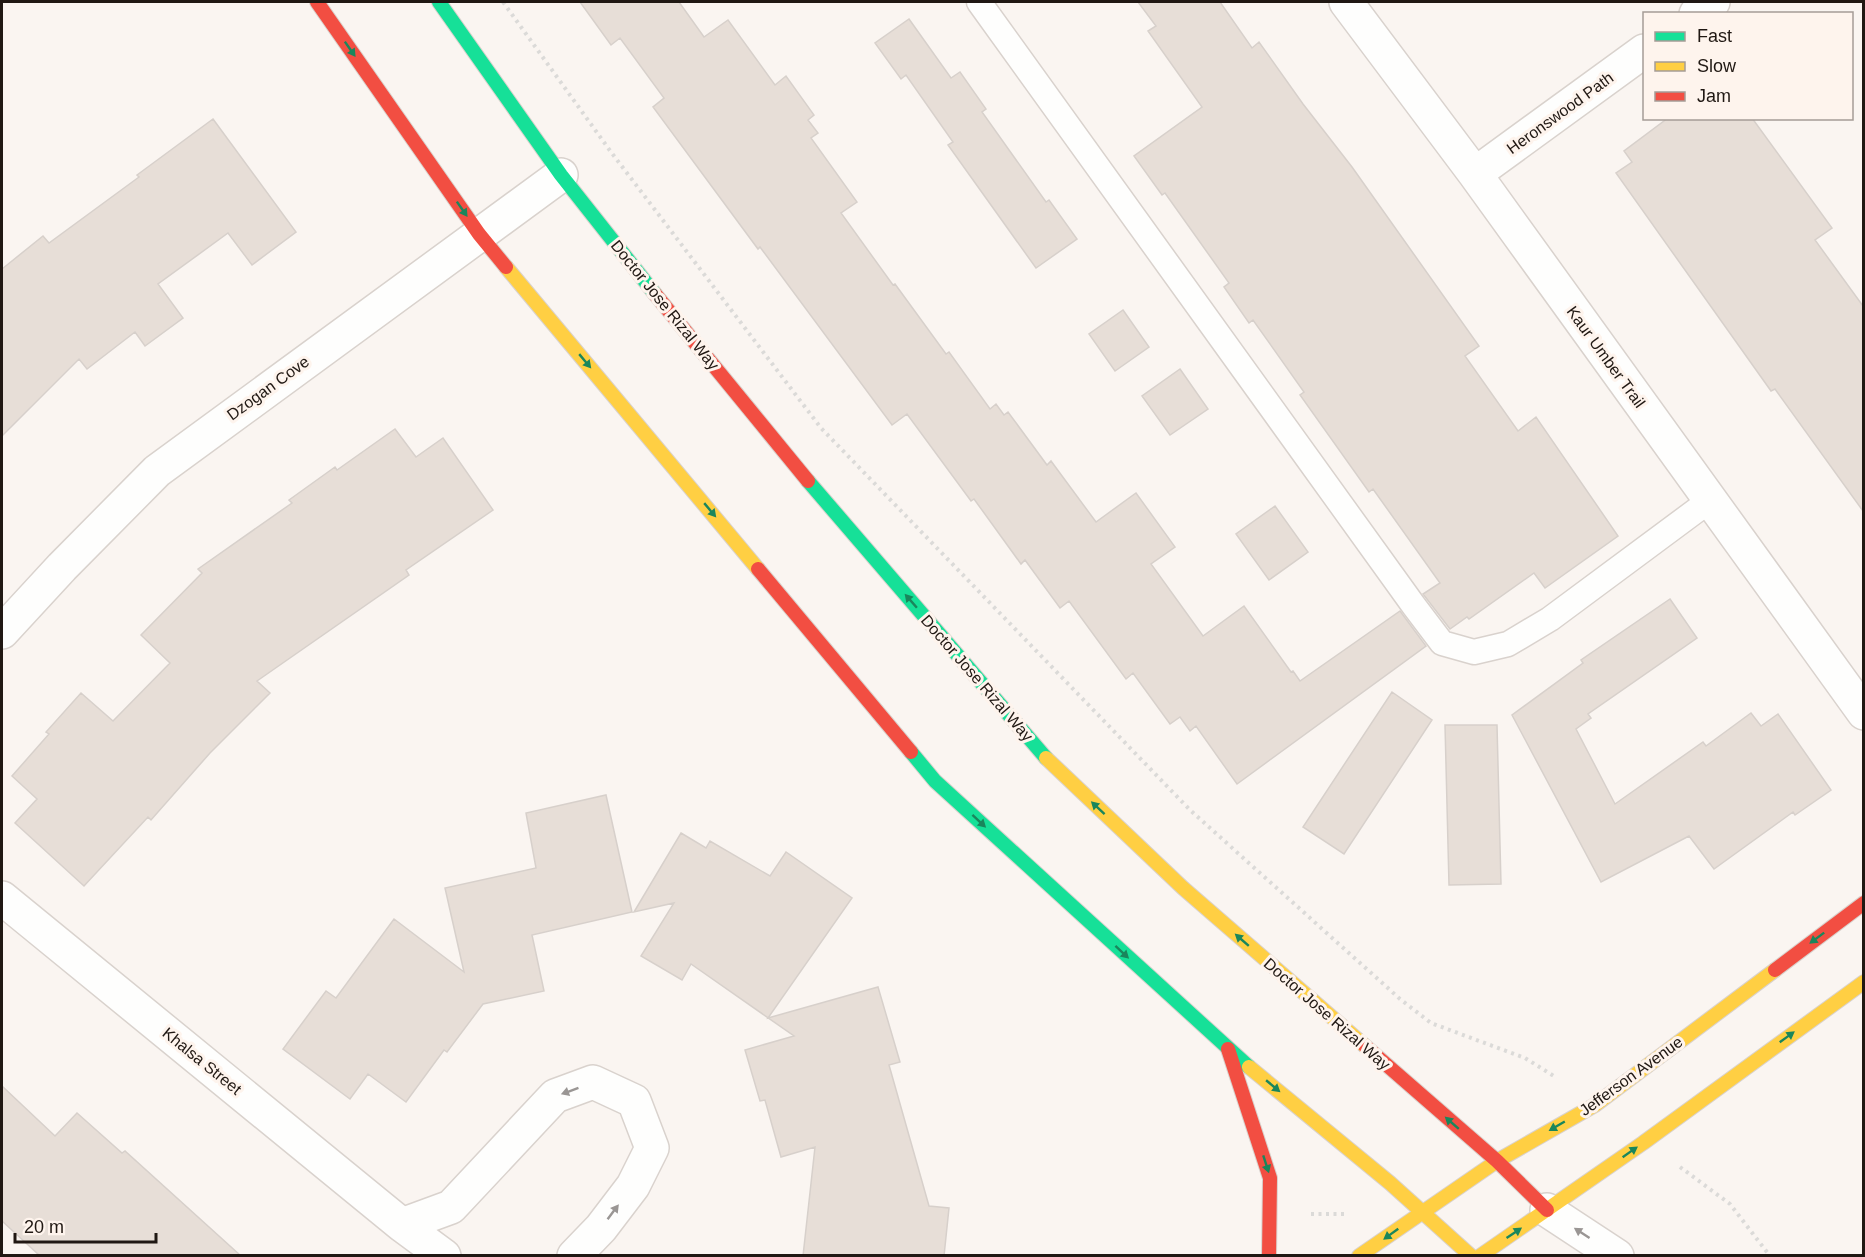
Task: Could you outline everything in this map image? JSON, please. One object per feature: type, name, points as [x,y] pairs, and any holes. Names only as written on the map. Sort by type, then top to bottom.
[{"type":"street","points":[[317,2],[479,234],[935,781],[1228,1049],[1422,1211],[1472,1256]]},
{"type":"street","name":"Doctor Jose Rizal Way","points":[[439,2],[561,175],[688,336],[825,501],[1053,765],[1183,888],[1497,1161],[1547,1210],[1617,1256]]},
{"type":"street","name":"Kaur Umber Trail","points":[[1346,2],[1475,174],[1863,713]]},
{"type":"street","points":[[1699,12],[1713,2]]},
{"type":"street","name":"Heronswood Path","points":[[1475,174],[1643,52]]},
{"type":"street","name":"Dzogan Cove","points":[[2,632],[62,567],[157,471],[561,175]]},
{"type":"street","name":"Khalsa Street","points":[[2,898],[402,1225],[444,1256]]},
{"type":"street","name":"Jefferson Avenue","points":[[1359,1256],[1497,1161],[1595,1105],[1863,903]]},
{"type":"street","points":[[1480,1256],[1643,1143],[1863,982]]},
{"type":"street","points":[[1228,1049],[1270,1178],[1269,1256]]},
{"type":"street","points":[[402,1225],[451,1207],[555,1096],[593,1082],[634,1101],[651,1148],[627,1195],[601,1228],[574,1256]]},
{"type":"lane","points":[[979,2],[1442,643],[1474,652],[1508,644],[1550,619],[1709,501]]},
{"type":"path","points":[[503,2],[611,152],[821,428],[1190,810],[1400,999],[1431,1023],[1525,1058],[1559,1080]]},
{"type":"path","points":[[1675,1164],[1731,1204],[1770,1256]]},
{"type":"path","points":[[1310,1214],[1356,1215]]},
{"type":"building","points":[[580,2],[679,2],[704,37],[728,20],[775,85],[786,76],[814,115],[808,120],[818,133],[811,138],[857,202],[841,213],[893,285],[895,284],[946,354],[949,352],[990,409],[996,404],[1004,415],[1008,412],[1047,465],[1051,461],[1096,522],[1136,493],[1175,547],[1151,564],[1203,636],[1244,606],[1291,672],[1293,671],[1300,681],[1400,611],[1426,646],[1237,784],[1196,726],[1190,731],[1180,717],[1170,724],[1133,673],[1126,679],[1069,601],[1060,608],[1025,560],[1021,564],[974,499],[971,501],[907,414],[892,425],[653,107],[664,98],[620,38],[611,45]]},
{"type":"building","points":[[1138,2],[1220,2],[1252,48],[1259,42],[1352,167],[1479,346],[1465,356],[1518,431],[1536,417],[1618,536],[1545,588],[1534,573],[1469,619],[1467,617],[1450,629],[1423,594],[1440,583],[1373,489],[1369,492],[1300,395],[1304,392],[1253,320],[1249,323],[1224,287],[1229,283],[1165,193],[1162,195],[1134,156],[1202,107],[1148,31],[1156,26]]},
{"type":"building","points":[[909,19],[951,78],[960,72],[986,109],[982,112],[1046,202],[1049,200],[1077,239],[1036,268],[948,145],[953,142],[906,75],[901,79],[875,43]]},
{"type":"building","points":[[213,119],[296,232],[252,265],[228,233],[158,284],[183,318],[145,346],[135,332],[87,369],[79,359],[2,436],[2,269],[43,236],[49,243]]},
{"type":"building","points":[[1665,120],[1753,120],[1832,228],[1815,240],[1863,306],[1863,511],[1775,389],[1771,391],[1616,173],[1632,162],[1624,151]]},
{"type":"building","points":[[1123,310],[1149,347],[1115,371],[1089,334]]},
{"type":"building","points":[[1180,369],[1208,409],[1170,435],[1142,396]]},
{"type":"building","points":[[395,429],[416,457],[443,438],[493,510],[406,570],[409,575],[257,681],[270,693],[210,753],[151,820],[148,817],[84,886],[15,823],[37,799],[12,776],[49,734],[46,732],[81,693],[113,721],[170,663],[141,635],[202,573],[198,569],[292,503],[289,500],[335,467],[337,470]]},
{"type":"building","points":[[1275,506],[1308,552],[1269,580],[1236,534]]},
{"type":"building","points":[[1670,599],[1697,638],[1588,714],[1591,718],[1576,729],[1615,804],[1703,742],[1706,746],[1751,713],[1761,726],[1778,714],[1831,790],[1795,815],[1793,812],[1714,869],[1689,836],[1601,882],[1512,715],[1583,663],[1581,660]]},
{"type":"building","points":[[1392,692],[1432,720],[1344,854],[1303,827]]},
{"type":"building","points":[[1445,725],[1497,725],[1501,884],[1449,885]]},
{"type":"building","points":[[606,795],[632,912],[532,935],[544,991],[483,1004],[447,1052],[444,1050],[406,1102],[368,1074],[350,1099],[283,1049],[326,991],[336,998],[394,919],[464,972],[445,888],[536,868],[526,813]]},
{"type":"building","points":[[681,833],[706,848],[710,841],[770,876],[786,852],[852,898],[768,1018],[691,964],[682,980],[641,956],[674,903],[634,912]]},
{"type":"building","points":[[878,987],[900,1062],[889,1065],[929,1206],[949,1208],[944,1256],[803,1256],[815,1147],[781,1157],[765,1100],[760,1101],[745,1050],[794,1036],[768,1018]]},
{"type":"building","points":[[2,1086],[55,1136],[77,1113],[122,1153],[125,1151],[241,1256],[39,1255],[2,1221]]},
{"type":"traffic: fast","points":[[439,2],[561,175],[655,294]]},
{"type":"traffic: fast","points":[[808,481],[1046,758]]},
{"type":"traffic: fast","points":[[911,752],[935,781],[1249,1067]]},
{"type":"traffic: slow","points":[[506,267],[758,569]]},
{"type":"traffic: slow","points":[[1046,758],[1183,888],[1365,1046]]},
{"type":"traffic: slow","points":[[1359,1256],[1497,1161],[1595,1105],[1775,970]]},
{"type":"traffic: slow","points":[[1480,1256],[1643,1143],[1864,982]]},
{"type":"traffic: slow","points":[[1249,1067],[1390,1183],[1471,1256]]},
{"type":"traffic: jam","points":[[317,2],[479,234],[506,267]]},
{"type":"traffic: jam","points":[[655,294],[808,481]]},
{"type":"traffic: jam","points":[[758,569],[911,752]]},
{"type":"traffic: jam","points":[[1775,970],[1864,903]]},
{"type":"traffic: jam","points":[[1365,1046],[1497,1161],[1547,1210]]},
{"type":"traffic: jam","points":[[1228,1049],[1270,1178],[1269,1256]]}]
